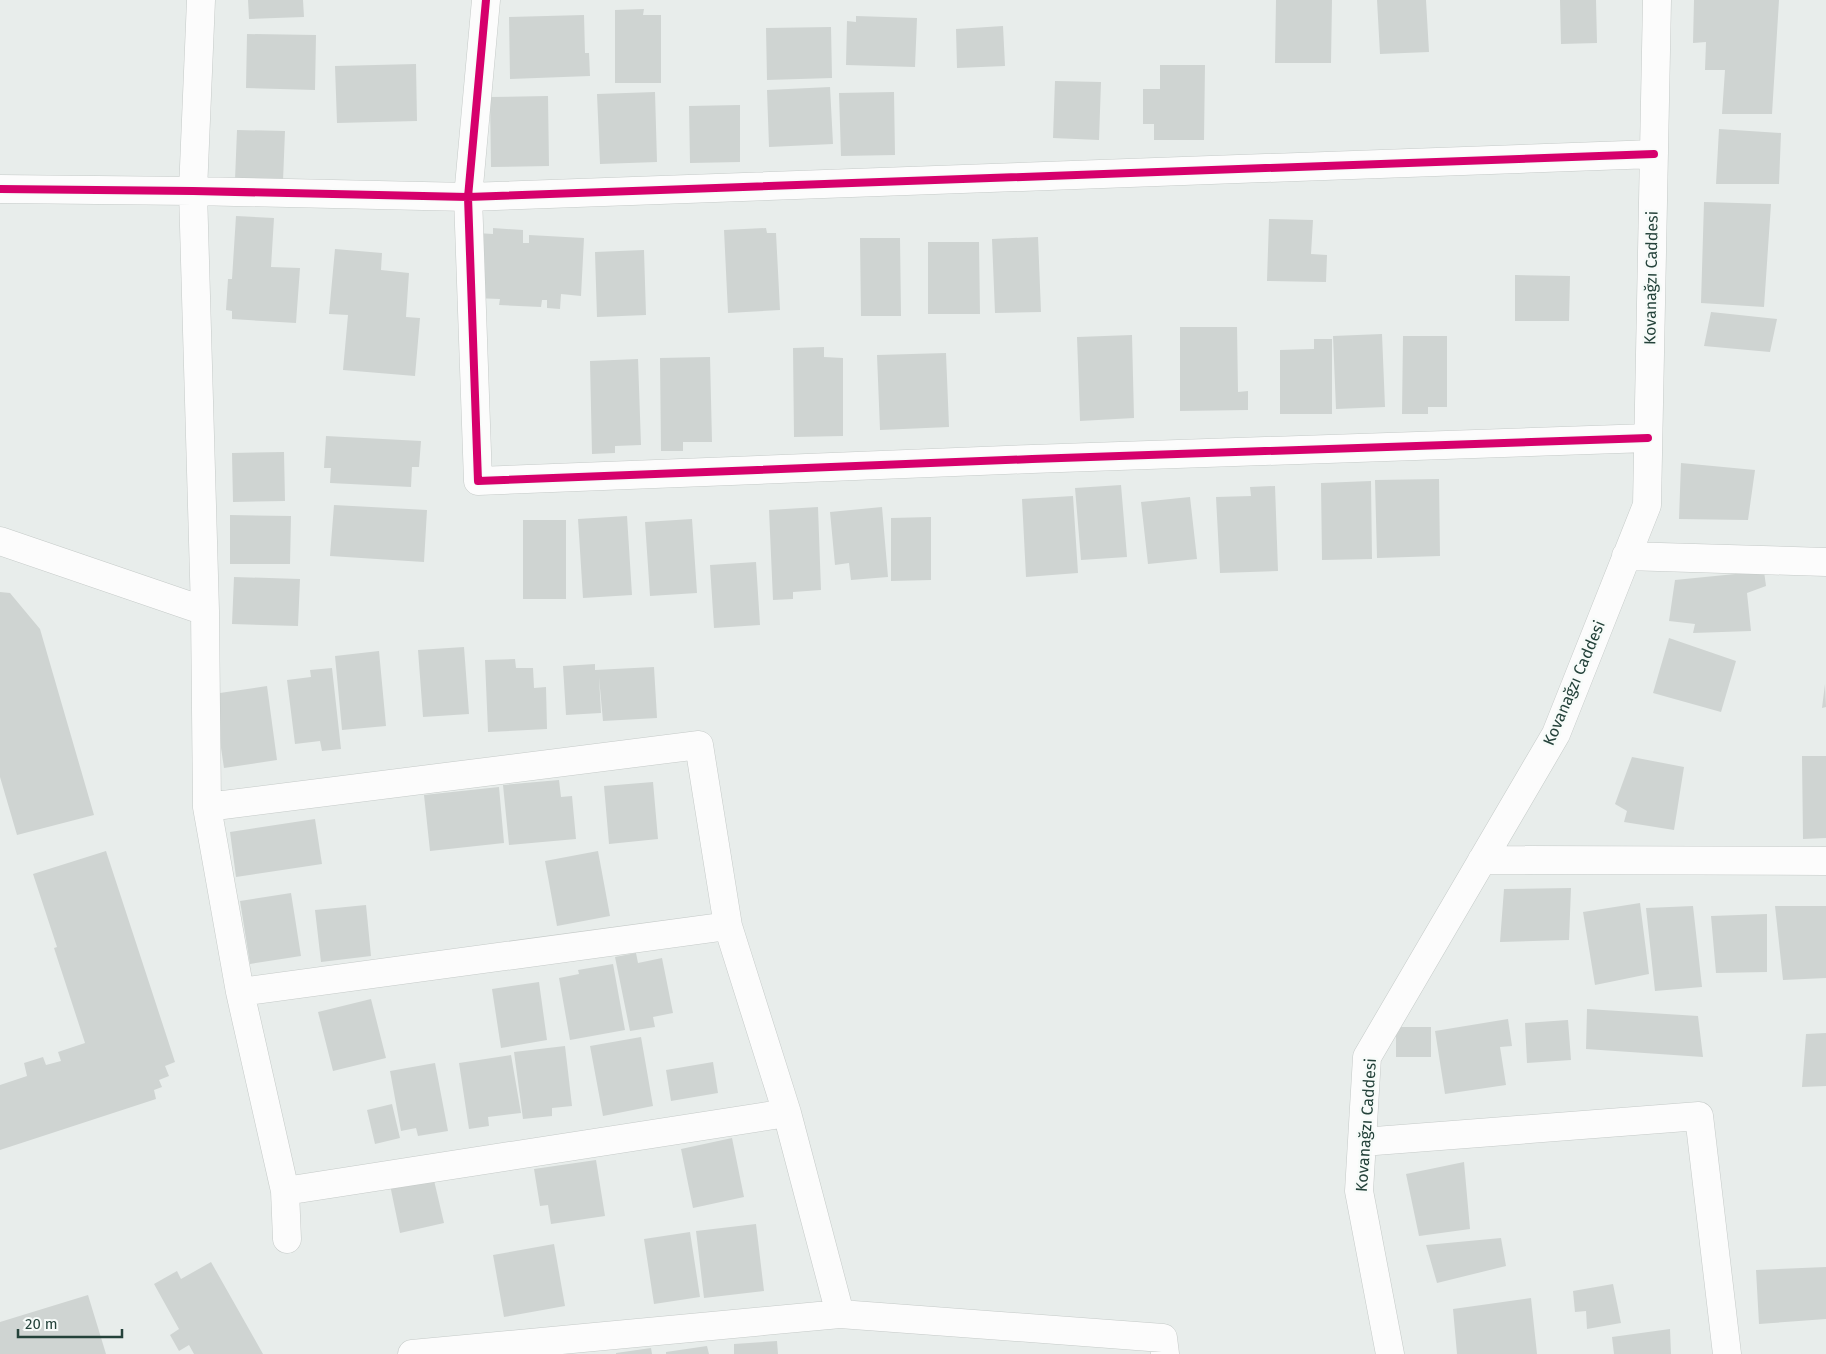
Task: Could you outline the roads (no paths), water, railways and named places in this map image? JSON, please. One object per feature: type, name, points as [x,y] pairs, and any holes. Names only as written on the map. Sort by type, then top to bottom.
[{"type":"street","points":[[201,0],[193,191],[205,611],[207,807],[240,992],[285,1191],[287,1239]]},
{"type":"street","points":[[486,0],[468,197],[478,481],[1052,458],[1648,438]]},
{"type":"street","name":"Kovanağzı Caddesi","points":[[1390,1354],[1359,1191],[1367,1057],[1556,734],[1647,505],[1657,0]]},
{"type":"street","points":[[0,189],[468,197],[1654,154]]},
{"type":"street","points":[[0,541],[205,611]]},
{"type":"street","points":[[1626,556],[1826,562]]},
{"type":"street","points":[[207,807],[699,745],[728,926],[787,1113],[840,1314]]},
{"type":"street","points":[[1482,860],[1826,861]]},
{"type":"street","points":[[240,992],[728,926]]},
{"type":"street","points":[[285,1191],[787,1113]]},
{"type":"street","points":[[1362,1142],[1699,1116],[1727,1354]]},
{"type":"street","points":[[412,1354],[564,1347],[840,1314],[1163,1338],[1165,1354]]}]
